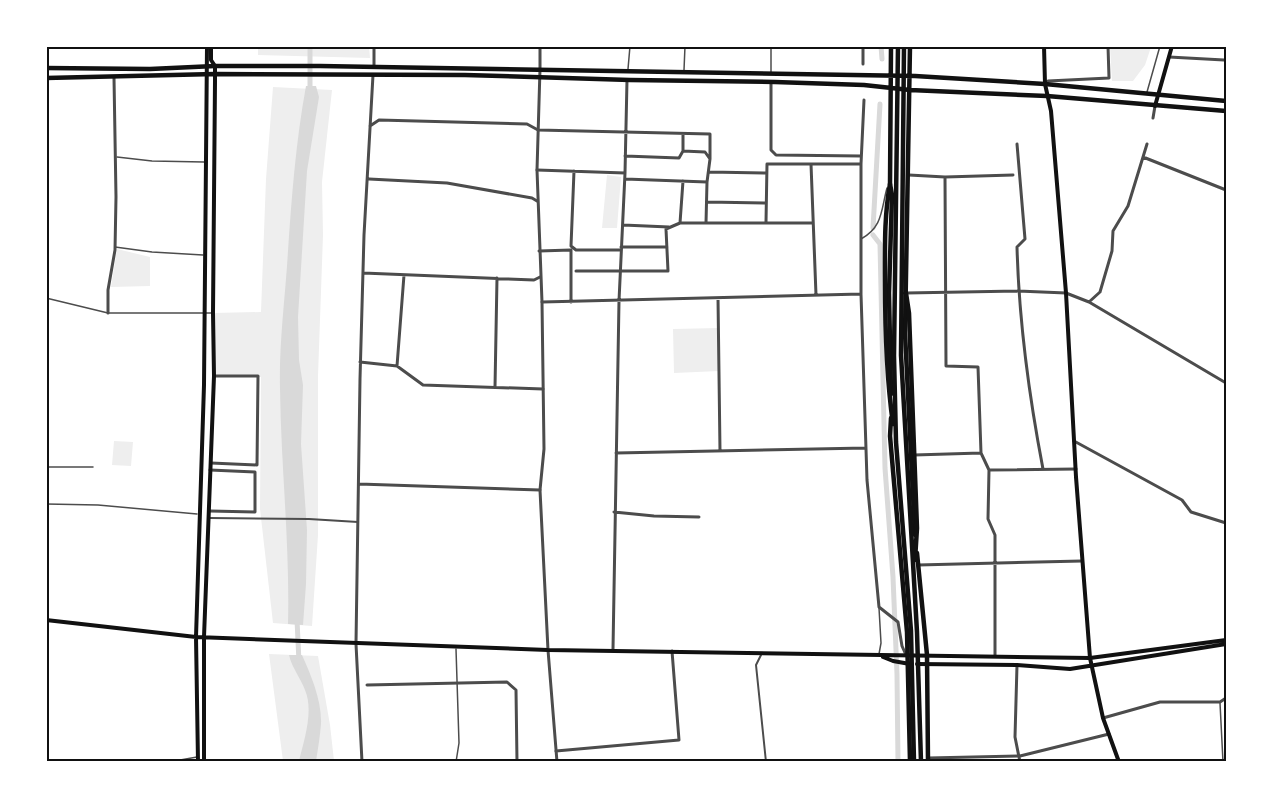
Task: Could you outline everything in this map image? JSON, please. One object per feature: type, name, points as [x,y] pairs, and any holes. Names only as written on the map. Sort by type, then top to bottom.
[{"type":"main road","points":[[198,759],[196,637],[204,385],[207,46]]},
{"type":"main road","points":[[204,762],[204,637],[214,376],[215,66],[211,60],[211,46]]},
{"type":"main road","points":[[891,46],[890,436],[907,632],[903,663],[909,762]]},
{"type":"main road","points":[[898,46],[894,356],[896,442],[911,631],[914,762]]},
{"type":"main road","points":[[904,46],[902,355],[921,762]]},
{"type":"main road","points":[[910,46],[905,344],[918,564],[927,655],[928,760]]},
{"type":"main road","points":[[1044,46],[1045,84],[1053,134],[1066,293],[1090,658],[1103,718],[1119,762]]},
{"type":"main road","points":[[1155,106],[1172,46]]},
{"type":"main road","points":[[46,68],[320,66],[890,75],[1045,84],[1227,101]]},
{"type":"main road","points":[[46,78],[319,74],[771,82],[1047,96],[1227,111]]},
{"type":"main road","points":[[890,184],[884,213],[887,379],[896,442]]},
{"type":"main road","points":[[906,292],[909,313],[917,528],[914,580]]},
{"type":"main road","points":[[46,620],[196,637],[548,650],[613,649],[1090,658],[1227,642]]},
{"type":"main road","points":[[879,655],[893,662],[927,665],[1017,665],[1070,669],[1227,642]]},
{"type":"street","points":[[374,46],[374,67]]},
{"type":"street","points":[[540,46],[537,201],[542,302],[544,449],[540,490],[548,650],[557,762]]},
{"type":"street","points":[[863,46],[863,64]]},
{"type":"street","points":[[1045,84],[1048,81],[1109,78],[1108,46]]},
{"type":"street","points":[[1169,57],[1224,60]]},
{"type":"street","points":[[362,762],[356,644],[358,484],[363,273],[373,75]]},
{"type":"street","points":[[108,313],[108,290],[115,247],[117,157],[114,78]]},
{"type":"street","points":[[613,649],[615,453],[627,80]]},
{"type":"street","points":[[771,82],[771,150],[776,155],[861,156]]},
{"type":"street","points":[[864,100],[860,239],[866,448],[879,607],[898,622],[903,655]]},
{"type":"street","points":[[1153,118],[1155,106]]},
{"type":"street","points":[[370,126],[379,120],[527,124],[538,130],[710,134],[706,223]]},
{"type":"street","points":[[625,156],[679,158],[683,151],[684,134]]},
{"type":"street","points":[[1017,144],[1025,239],[1017,247],[1018,291],[1032,408],[1043,469]]},
{"type":"street","points":[[1089,302],[1100,292],[1112,251],[1113,231],[1128,206],[1147,144]]},
{"type":"street","points":[[683,151],[705,152],[710,159]]},
{"type":"street","points":[[1143,157],[1227,190]]},
{"type":"street","points":[[766,222],[767,164],[861,165]]},
{"type":"street","points":[[811,164],[816,295]]},
{"type":"street","points":[[537,170],[625,173]]},
{"type":"street","points":[[574,171],[571,246],[576,250],[667,247]]},
{"type":"street","points":[[709,172],[766,173]]},
{"type":"street","points":[[909,176],[1013,175]]},
{"type":"street","points":[[945,177],[946,366],[978,367],[981,453],[989,470],[988,519],[995,535],[995,656]]},
{"type":"street","points":[[369,179],[447,183],[532,198],[537,201]]},
{"type":"street","points":[[625,179],[707,182]]},
{"type":"street","points":[[680,223],[683,181]]},
{"type":"street","points":[[707,202],[765,203]]},
{"type":"street","points":[[576,271],[668,271],[666,229],[680,223],[813,223]]},
{"type":"street","points":[[622,225],[670,227]]},
{"type":"street","points":[[539,251],[571,250],[571,302]]},
{"type":"street","points":[[363,273],[534,280],[540,277]]},
{"type":"street","points":[[397,366],[404,274]]},
{"type":"street","points":[[495,388],[497,278]]},
{"type":"street","points":[[906,292],[1066,293],[1089,302],[1227,383]]},
{"type":"street","points":[[542,302],[861,294]]},
{"type":"street","points":[[718,298],[720,451]]},
{"type":"street","points":[[360,362],[397,366],[423,386],[543,389]]},
{"type":"street","points":[[211,462],[257,465],[258,376],[214,376]]},
{"type":"street","points":[[1074,441],[1182,500],[1191,512],[1227,523]]},
{"type":"street","points":[[615,453],[866,448]]},
{"type":"street","points":[[911,455],[981,453]]},
{"type":"street","points":[[989,470],[1076,469]]},
{"type":"street","points":[[210,470],[255,472],[255,512],[210,512]]},
{"type":"street","points":[[358,484],[540,490]]},
{"type":"street","points":[[614,512],[699,517]]},
{"type":"street","points":[[210,518],[282,518],[358,522]]},
{"type":"street","points":[[918,564],[1082,561]]},
{"type":"street","points":[[556,751],[679,740],[672,651]]},
{"type":"street","points":[[762,653],[756,665],[766,762]]},
{"type":"street","points":[[1017,665],[1015,737],[1020,762]]},
{"type":"street","points":[[367,685],[507,682],[516,690],[517,762]]},
{"type":"street","points":[[1103,718],[1160,702],[1220,702],[1227,698]]},
{"type":"street","points":[[928,760],[1020,756],[1109,734]]},
{"type":"street","points":[[210,762],[265,762]]},
{"type":"lane","points":[[628,70],[630,46]]},
{"type":"lane","points":[[684,71],[685,46]]},
{"type":"lane","points":[[771,46],[771,74]]},
{"type":"lane","points":[[1155,106],[1147,93],[1160,46]]},
{"type":"lane","points":[[117,157],[152,161],[205,162]]},
{"type":"lane","points":[[860,239],[869,235],[879,225],[890,178]]},
{"type":"lane","points":[[115,247],[204,255]]},
{"type":"lane","points":[[46,298],[108,313],[213,313]]},
{"type":"lane","points":[[46,467],[93,467]]},
{"type":"lane","points":[[46,504],[98,505],[201,515]]},
{"type":"lane","points":[[879,607],[881,643],[879,655]]},
{"type":"lane","points":[[456,647],[459,743],[456,762]]},
{"type":"lane","points":[[1220,702],[1223,762]]},
{"type":"lane","points":[[170,762],[198,759]]},
{"type":"shaded area","points":[[369,46],[370,58],[258,55],[258,47]]},
{"type":"shaded area","points":[[1110,47],[1151,47],[1145,65],[1133,81],[1112,81]]},
{"type":"shaded area","points":[[306,86],[316,86],[319,97],[307,171],[298,317],[299,360],[303,385],[301,444],[307,530],[303,625],[288,624],[288,565],[280,373],[294,176]]},
{"type":"shaded area","points":[[273,87],[332,90],[322,182],[323,235],[318,376],[318,535],[312,626],[273,623],[260,509],[261,377],[214,376],[213,313],[261,312],[266,179]]},
{"type":"shaded area","points":[[607,175],[621,177],[617,228],[602,228]]},
{"type":"shaded area","points":[[117,249],[150,257],[150,286],[111,287]]},
{"type":"shaded area","points":[[719,328],[719,371],[674,373],[673,329]]},
{"type":"shaded area","points":[[114,441],[133,442],[131,466],[112,465]]},
{"type":"shaded area","points":[[269,654],[318,656],[334,761],[283,761]]},
{"type":"shaded area","points":[[289,655],[302,655],[318,697],[321,724],[316,761],[299,761],[309,707],[305,690]]},
{"type":"waterway","points":[[310,46],[310,93]]},
{"type":"waterway","points":[[881,46],[882,59]]},
{"type":"waterway","points":[[873,228],[880,104]]},
{"type":"waterway","points":[[873,235],[880,244],[885,468],[893,577],[898,762]]},
{"type":"waterway","points":[[297,620],[299,662]]}]
